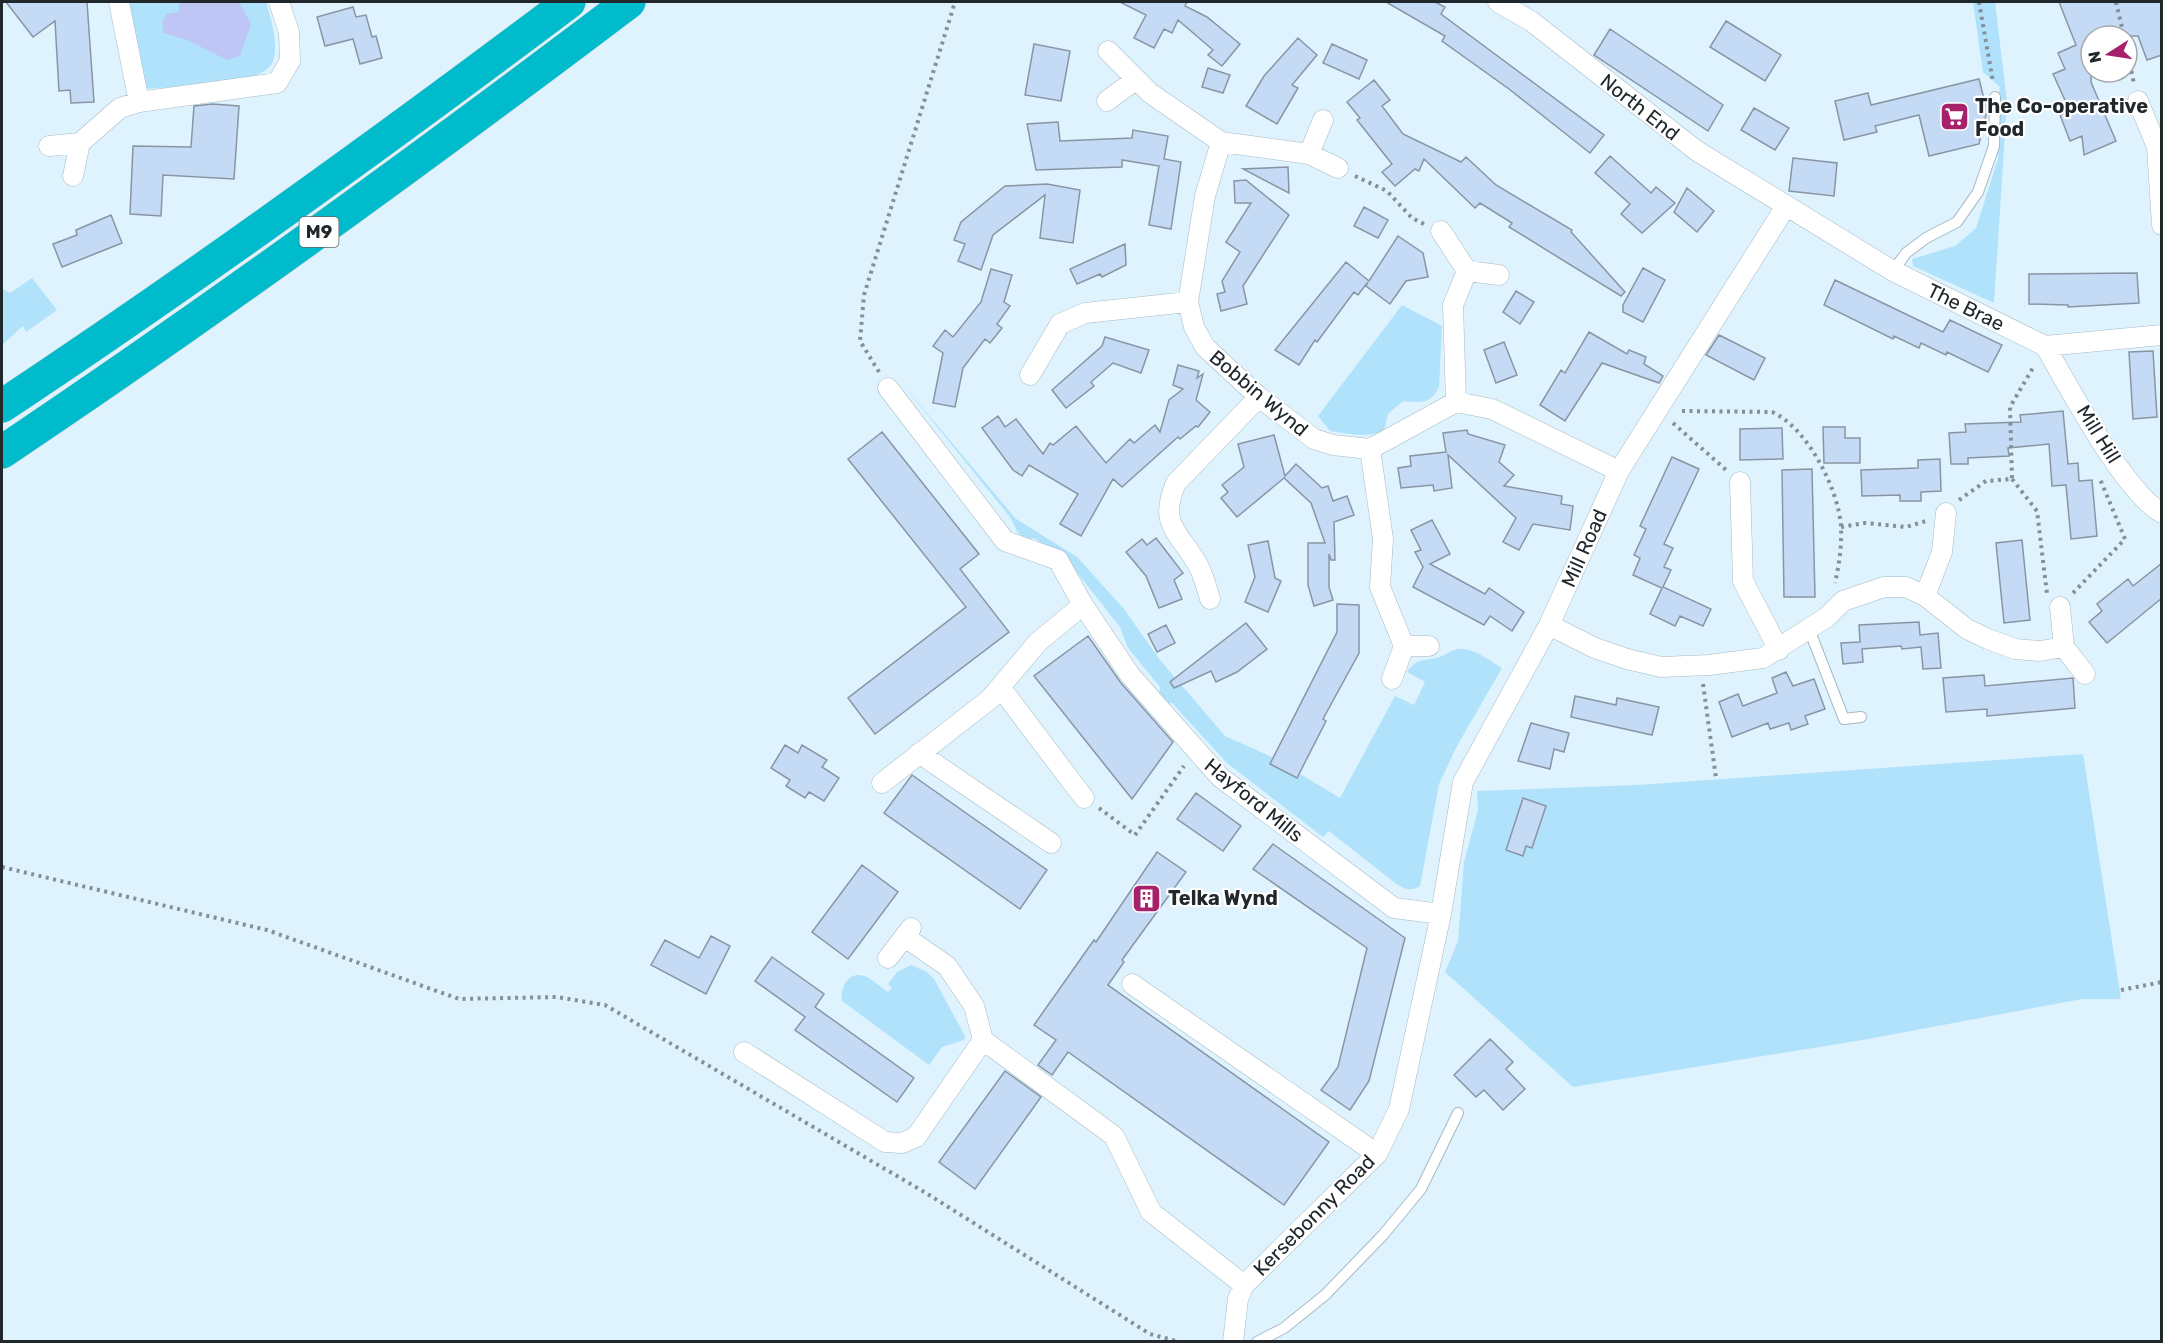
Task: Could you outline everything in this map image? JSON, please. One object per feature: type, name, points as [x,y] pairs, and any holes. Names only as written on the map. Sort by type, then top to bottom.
[{"type":"highway","name":"M9","points":[[2,406],[112,333],[386,139],[569,2]]},
{"type":"highway","name":"M9","points":[[2,452],[136,362],[429,153],[629,2]]},
{"type":"street","points":[[119,2],[139,102]]},
{"type":"street","points":[[49,146],[80,143],[120,108],[139,102],[277,83],[290,61],[288,32],[279,2]]},
{"type":"street","name":"North End","points":[[1498,2],[1531,21],[1697,151],[1786,206]]},
{"type":"street","points":[[1107,51],[1150,93],[1221,142],[1309,154],[1338,168]]},
{"type":"street","points":[[1107,101],[1135,80]]},
{"type":"street","points":[[2138,101],[2157,147],[2162,225]]},
{"type":"street","points":[[1309,154],[1323,120]]},
{"type":"street","name":"Bobbin Wynd","points":[[1221,142],[1205,196],[1188,302],[1194,327],[1205,347],[1259,397],[1314,439],[1333,445],[1370,448]]},
{"type":"street","points":[[73,176],[80,143]]},
{"type":"street","name":"The Brae","points":[[1786,206],[1893,271],[2045,346]]},
{"type":"street","name":"Mill Road","points":[[1441,914],[1463,782],[1549,625],[1619,471],[1659,411],[1786,206]]},
{"type":"street","points":[[1442,231],[1467,271]]},
{"type":"street","points":[[1467,271],[1499,275]]},
{"type":"street","points":[[1456,402],[1454,305],[1467,271]]},
{"type":"street","points":[[1030,375],[1060,324],[1085,313],[1188,302]]},
{"type":"street","points":[[2045,346],[2162,335]]},
{"type":"street","name":"Mill Hill","points":[[2045,346],[2122,471],[2150,507],[2162,513]]},
{"type":"street","name":"Hayford Mills","points":[[888,388],[1005,541],[1058,560],[1083,605],[1130,675],[1220,777],[1394,908],[1441,914]]},
{"type":"street","points":[[1210,599],[1200,569],[1177,537],[1168,516],[1169,499],[1176,483],[1259,397]]},
{"type":"street","points":[[1392,678],[1404,646],[1380,587],[1383,538],[1370,448],[1456,402],[1492,409],[1619,471]]},
{"type":"street","points":[[1740,482],[1743,581],[1779,650]]},
{"type":"street","points":[[1925,596],[1942,552],[1946,513]]},
{"type":"street","points":[[1549,625],[1595,648],[1627,659],[1661,667],[1700,665],[1763,658],[1779,650],[1827,617],[1843,601],[1884,587],[1906,587],[1925,596],[1967,629],[1988,639],[2015,649],[2040,651],[2064,647]]},
{"type":"street","points":[[882,783],[990,699],[1038,642],[1083,605]]},
{"type":"street","points":[[2060,607],[2064,647],[2085,674]]},
{"type":"street","points":[[1404,646],[1429,646]]},
{"type":"street","points":[[1000,687],[1084,798]]},
{"type":"street","points":[[919,753],[1051,843]]},
{"type":"street","name":"Kersebonny Road","points":[[1233,1341],[1238,1299],[1244,1285],[1377,1154],[1399,1109],[1441,914]]},
{"type":"street","points":[[888,958],[908,933],[947,966],[974,1006],[983,1040],[1114,1136],[1151,1212],[1244,1285]]},
{"type":"street","points":[[1132,984],[1377,1154]]},
{"type":"street","points":[[744,1052],[885,1142],[902,1143],[916,1137],[983,1040]]},
{"type":"lane","points":[[1893,271],[1906,253],[1926,238],[1957,222],[1978,192],[1995,146],[1995,97]]},
{"type":"lane","points":[[1809,629],[1844,719],[1861,717]]},
{"type":"lane","points":[[1257,1341],[1284,1328],[1325,1295],[1383,1235],[1421,1189],[1458,1113]]},
{"type":"path","points":[[888,388],[860,341],[864,295],[955,2]]},
{"type":"path","points":[[1979,2],[1995,97]]},
{"type":"path","points":[[2116,2],[2121,24]]},
{"type":"path","points":[[2134,84],[2138,101]]},
{"type":"path","points":[[1338,168],[1387,191],[1412,218],[1442,231]]},
{"type":"path","points":[[2045,346],[2010,407],[2012,479],[2037,511],[2045,592],[2060,607],[2125,538],[2098,474]]},
{"type":"path","points":[[1659,411],[1740,482]]},
{"type":"path","points":[[1659,411],[1772,412],[1784,417],[1812,449],[1835,496],[1841,527],[1838,567],[1827,617]]},
{"type":"path","points":[[1841,527],[1865,523],[1906,527],[1946,513],[1963,495],[1986,481],[2012,479]]},
{"type":"path","points":[[1700,665],[1716,778]]},
{"type":"path","points":[[1084,798],[1135,835],[1195,750]]},
{"type":"path","points":[[2,867],[267,930],[459,999],[557,996],[605,1005],[926,1192],[1150,1334],[1180,1341]]},
{"type":"path","points":[[2121,990],[2162,982]]},
{"type":"shaded area","points":[[125,2],[266,2],[275,39],[273,61],[266,70],[234,81],[142,89]]},
{"type":"shaded area","points":[[179,2],[239,2],[251,24],[240,56],[227,60],[187,40],[164,33],[162,21],[167,14],[179,12]]},
{"type":"shaded area","points":[[1973,2],[1995,2],[2007,102],[1994,303],[1913,266],[1912,259],[1955,246],[1976,228],[1998,159],[2000,87],[1983,72]]},
{"type":"shaded area","points":[[32,278],[57,310],[26,332],[23,326],[2,345],[2,289],[10,293]]},
{"type":"shaded area","points":[[1402,305],[1442,326],[1439,387],[1436,393],[1424,401],[1403,401],[1388,414],[1384,431],[1364,435],[1330,431],[1318,416]]},
{"type":"shaded area","points":[[901,382],[1015,518],[1077,557],[1124,609],[1160,660],[1225,736],[1272,757],[1340,798],[1395,696],[1414,705],[1425,682],[1407,672],[1413,665],[1464,649],[1481,655],[1502,668],[1457,746],[1439,784],[1420,886],[1410,889],[1398,885],[1329,831],[1323,837],[1227,763],[1172,703],[1166,703],[1159,695],[1160,687],[1128,648],[1120,627],[1067,560],[1034,538],[1028,540],[1018,533],[1010,517]]},
{"type":"shaded area","points":[[2083,754],[2121,999],[2082,999],[1868,1039],[1573,1087],[1445,972],[1458,941],[1464,862],[1478,810],[1477,791],[1637,785]]},
{"type":"shaded area","points":[[911,965],[927,972],[934,979],[965,1036],[964,1040],[942,1047],[929,1065],[842,1001],[842,991],[849,978],[858,975],[867,977],[888,992],[892,988],[888,984],[897,972]]},
{"type":"building","points":[[6,2],[87,2],[94,102],[71,103],[70,90],[59,91],[55,21],[33,37]]},
{"type":"building","points":[[1120,2],[1187,2],[1185,6],[1207,17],[1240,44],[1222,66],[1208,55],[1213,50],[1178,20],[1172,33],[1164,29],[1154,48],[1134,38],[1146,15]]},
{"type":"building","points":[[1386,2],[1435,2],[1445,7],[1441,14],[1604,135],[1590,153],[1509,89],[1442,41],[1445,36]]},
{"type":"building","points":[[2059,2],[2162,2],[2162,55],[2147,60],[2139,39],[2139,24],[2079,24],[2079,84],[2092,84],[2116,141],[2084,155],[2082,136],[2070,141],[2060,115],[2070,111],[2053,74],[2065,69],[2058,53],[2076,45]]},
{"type":"building","points":[[353,7],[356,17],[366,15],[372,37],[376,36],[382,58],[360,64],[353,39],[325,46],[317,17]]},
{"type":"building","points":[[1726,21],[1781,55],[1765,81],[1710,47]]},
{"type":"building","points":[[1610,29],[1723,105],[1708,131],[1594,55]]},
{"type":"building","points":[[1298,38],[1317,55],[1292,85],[1298,88],[1277,124],[1246,106],[1264,76]]},
{"type":"building","points":[[1034,44],[1070,51],[1061,101],[1025,95]]},
{"type":"building","points":[[1332,44],[1367,60],[1359,79],[1323,63]]},
{"type":"building","points":[[1208,68],[1230,75],[1223,93],[1202,87]]},
{"type":"building","name":"The Co-operative Food","points":[[1979,79],[1987,111],[1979,144],[1929,156],[1919,115],[1875,126],[1877,132],[1844,140],[1835,101],[1868,93],[1871,105]]},
{"type":"building","points":[[1374,80],[1390,100],[1382,106],[1403,134],[1461,162],[1466,157],[1496,185],[1572,230],[1571,232],[1625,292],[1621,296],[1509,227],[1512,223],[1480,203],[1475,208],[1424,159],[1419,171],[1415,169],[1395,186],[1382,172],[1392,164],[1357,120],[1360,118],[1347,102]]},
{"type":"building","points":[[213,104],[239,106],[234,179],[163,175],[161,216],[130,214],[133,146],[191,147],[194,106]]},
{"type":"building","points":[[1754,108],[1789,128],[1775,150],[1741,130]]},
{"type":"building","points":[[1058,122],[1060,141],[1132,138],[1133,130],[1168,136],[1164,159],[1181,162],[1171,229],[1149,225],[1159,166],[1122,160],[1122,167],[1036,170],[1027,124]]},
{"type":"building","points":[[1610,156],[1651,193],[1656,187],[1675,203],[1642,233],[1621,214],[1630,204],[1595,173]]},
{"type":"building","points":[[1793,158],[1837,163],[1834,196],[1789,191]]},
{"type":"building","points":[[1288,167],[1289,193],[1243,169]]},
{"type":"building","points":[[1246,180],[1289,215],[1243,286],[1247,304],[1221,311],[1217,294],[1225,292],[1222,281],[1240,252],[1226,242],[1251,203],[1235,203],[1234,181]]},
{"type":"building","points":[[1047,184],[1080,190],[1073,243],[1040,238],[1045,195],[993,235],[981,270],[958,261],[965,244],[954,240],[961,222],[1005,186]]},
{"type":"building","points":[[1687,188],[1714,211],[1697,232],[1674,212]]},
{"type":"building","points":[[1364,207],[1388,220],[1378,238],[1354,226]]},
{"type":"building","points":[[111,215],[122,243],[62,267],[53,244],[77,235],[76,230]]},
{"type":"building","points":[[1398,236],[1423,253],[1428,277],[1406,281],[1390,304],[1366,286],[1368,282],[1358,295],[1354,292],[1317,342],[1315,340],[1299,365],[1275,350],[1346,262],[1369,281]]},
{"type":"building","points":[[1125,244],[1126,265],[1102,277],[1100,274],[1077,284],[1070,269]]},
{"type":"building","points":[[1643,268],[1665,280],[1643,322],[1623,312],[1623,305]]},
{"type":"building","points":[[991,269],[1012,275],[1004,302],[1010,306],[997,324],[1002,328],[990,343],[985,339],[963,368],[955,407],[933,403],[943,353],[933,346],[945,330],[953,337],[981,302]]},
{"type":"building","points":[[2137,273],[2139,303],[2068,307],[2068,305],[2029,304],[2029,274]]},
{"type":"building","points":[[1835,280],[1943,332],[1950,320],[2002,345],[1988,372],[1947,352],[1946,355],[1921,343],[1919,348],[1894,336],[1893,339],[1824,305]]},
{"type":"building","points":[[1516,291],[1534,302],[1520,324],[1503,312]]},
{"type":"building","points":[[1589,332],[1627,354],[1629,350],[1646,357],[1644,364],[1663,376],[1659,383],[1602,363],[1565,421],[1540,405],[1561,370],[1565,373]]},
{"type":"building","points":[[1719,335],[1765,358],[1754,380],[1706,355]]},
{"type":"building","points":[[1105,337],[1149,350],[1141,373],[1113,363],[1091,382],[1094,386],[1066,408],[1052,390],[1102,346]]},
{"type":"building","points":[[1504,342],[1517,375],[1496,383],[1484,350]]},
{"type":"building","points":[[2153,351],[2157,417],[2133,419],[2129,352]]},
{"type":"building","points":[[1178,365],[1199,371],[1197,378],[1203,374],[1196,400],[1210,412],[1198,427],[1196,426],[1180,439],[1178,437],[1122,487],[1113,479],[1081,536],[1060,524],[1078,494],[1029,465],[1022,476],[1013,470],[982,428],[998,416],[1005,427],[1016,419],[1043,454],[1050,443],[1053,445],[1076,426],[1106,463],[1130,439],[1134,443],[1155,425],[1160,432],[1169,400],[1183,389],[1173,385]]},
{"type":"building","points":[[2063,411],[2068,464],[2078,463],[2079,481],[2092,480],[2097,536],[2071,539],[2066,485],[2052,486],[2049,444],[2008,448],[2009,456],[1968,458],[1968,464],[1951,464],[1949,433],[1966,432],[1965,424],[2021,422],[2020,415]]},
{"type":"building","points":[[1823,427],[1845,427],[1845,438],[1860,438],[1860,463],[1824,463]]},
{"type":"building","points":[[1782,428],[1783,459],[1740,460],[1740,429]]},
{"type":"building","points":[[1467,430],[1468,434],[1505,445],[1499,462],[1514,475],[1504,486],[1562,496],[1561,504],[1573,506],[1570,530],[1533,524],[1519,550],[1503,542],[1516,518],[1448,455],[1452,488],[1434,491],[1433,485],[1401,488],[1398,468],[1411,466],[1410,456],[1446,452],[1443,433]]},
{"type":"building","points":[[882,432],[979,554],[960,569],[1009,632],[875,734],[848,698],[966,607],[848,459]]},
{"type":"building","points":[[1274,435],[1285,476],[1296,464],[1322,488],[1328,486],[1333,501],[1347,496],[1354,515],[1334,522],[1335,560],[1331,560],[1329,554],[1329,587],[1333,600],[1314,606],[1308,585],[1308,543],[1325,543],[1311,503],[1284,478],[1237,517],[1221,498],[1228,492],[1222,485],[1244,467],[1238,444]]},
{"type":"building","points":[[1672,457],[1699,469],[1664,544],[1673,548],[1664,567],[1671,570],[1663,587],[1711,609],[1703,626],[1680,616],[1675,626],[1650,614],[1662,588],[1633,575],[1640,558],[1634,555],[1646,529],[1640,526]]},
{"type":"building","points":[[1940,459],[1941,491],[1921,492],[1921,501],[1900,501],[1900,495],[1862,496],[1861,470],[1918,468],[1918,460]]},
{"type":"building","points":[[1812,469],[1815,597],[1784,597],[1782,470]]},
{"type":"building","points":[[1432,520],[1450,554],[1430,564],[1485,594],[1489,588],[1524,612],[1512,631],[1490,616],[1484,625],[1413,587],[1423,567],[1415,552],[1421,550],[1411,530]]},
{"type":"building","points":[[1156,538],[1183,573],[1174,580],[1182,599],[1159,608],[1146,576],[1126,552],[1142,539],[1147,545]]},
{"type":"building","points":[[2022,540],[2030,620],[2004,623],[1996,543]]},
{"type":"building","points":[[1268,541],[1275,578],[1281,581],[1268,612],[1245,602],[1255,577],[1248,545]]},
{"type":"building","points":[[2162,563],[2162,598],[2107,643],[2089,622],[2102,611],[2097,604],[2128,579],[2133,586]]},
{"type":"building","points":[[1337,604],[1359,605],[1359,653],[1323,719],[1326,721],[1297,778],[1270,764],[1337,632]]},
{"type":"building","points":[[1919,622],[1920,635],[1938,633],[1941,668],[1923,669],[1921,647],[1902,649],[1901,646],[1862,649],[1863,662],[1843,664],[1841,643],[1860,642],[1859,625]]},
{"type":"building","points":[[1246,623],[1267,649],[1237,672],[1216,682],[1211,671],[1174,688],[1170,682]]},
{"type":"building","points":[[1166,625],[1175,643],[1157,652],[1148,634]]},
{"type":"building","points":[[1088,636],[1121,683],[1173,742],[1132,799],[1034,676]]},
{"type":"building","points":[[1786,672],[1793,686],[1814,679],[1825,709],[1805,716],[1808,724],[1791,730],[1789,723],[1770,729],[1768,723],[1732,737],[1719,702],[1738,694],[1743,706],[1777,693],[1772,678]]},
{"type":"building","points":[[1984,675],[1985,686],[2073,678],[2075,708],[1987,716],[1987,709],[1946,712],[1943,678]]},
{"type":"building","points":[[1575,696],[1616,705],[1617,698],[1659,707],[1652,735],[1571,717]]},
{"type":"building","points":[[1531,723],[1569,733],[1564,752],[1554,749],[1550,769],[1518,761]]},
{"type":"building","points":[[785,745],[798,753],[802,745],[827,760],[822,767],[839,778],[824,801],[809,792],[805,798],[786,786],[790,780],[771,768]]},
{"type":"building","points":[[912,775],[1047,870],[1020,909],[884,813]]},
{"type":"building","points":[[1196,793],[1241,826],[1223,851],[1177,819]]},
{"type":"building","points":[[1523,798],[1546,806],[1532,848],[1526,846],[1523,856],[1506,850]]},
{"type":"building","points":[[1273,844],[1405,938],[1369,1081],[1350,1110],[1321,1090],[1338,1067],[1367,948],[1253,869]]},
{"type":"building","points":[[1157,852],[1186,872],[1122,960],[1124,962],[1108,985],[1329,1142],[1284,1205],[1068,1052],[1052,1075],[1038,1065],[1056,1040],[1034,1025],[1094,940],[1096,942]]},
{"type":"building","points":[[862,865],[898,892],[848,959],[812,932]]},
{"type":"building","points":[[711,936],[730,946],[706,994],[651,965],[665,940],[699,958]]},
{"type":"building","points":[[772,957],[824,994],[815,1007],[914,1078],[897,1102],[795,1030],[805,1017],[755,981]]},
{"type":"building","points":[[1490,1039],[1513,1062],[1506,1069],[1525,1089],[1503,1110],[1484,1090],[1476,1097],[1454,1075]]},
{"type":"building","points":[[1005,1071],[1041,1097],[975,1189],[939,1162]]},
{"type":"place","name":"The Co-operative Food","points":[[1954,117]]},
{"type":"place","name":"Telka Wynd","points":[[1147,898]]}]
